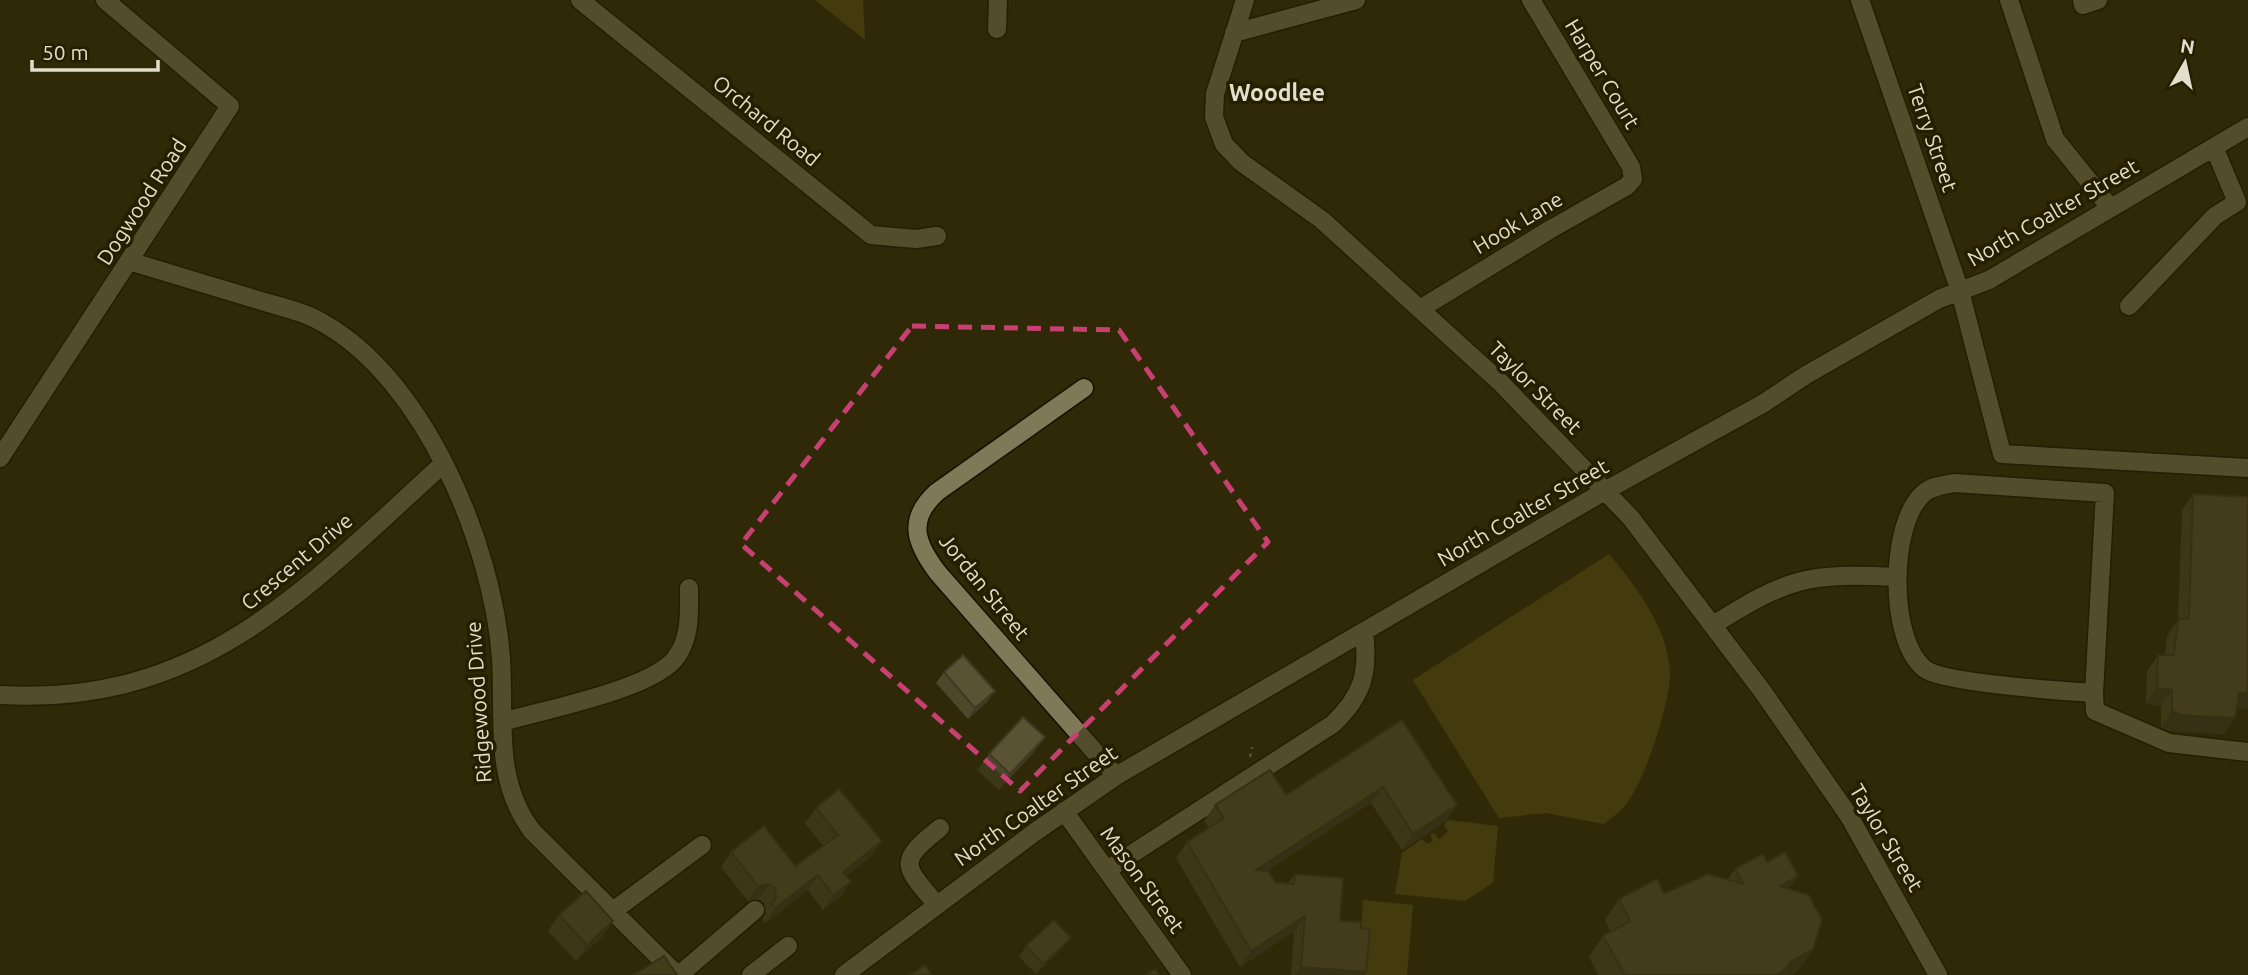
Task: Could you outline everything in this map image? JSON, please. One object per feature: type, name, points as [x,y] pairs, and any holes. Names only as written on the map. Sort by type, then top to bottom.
[{"type":"street","name":"Dogwood Road","points":[[0,458],[132,262],[230,106],[105,0]]},
{"type":"street","name":"Orchard Road","points":[[580,0],[871,235],[916,239],[937,236]]},
{"type":"street","points":[[998,0],[998,29]]},
{"type":"street","name":"Taylor Street","points":[[1244,0],[1214,104],[1217,130],[1224,144],[1241,162],[1322,220],[1501,383],[1603,492],[1631,518],[1713,625],[1849,816],[1938,975]]},
{"type":"street","points":[[1234,33],[1356,0]]},
{"type":"street","name":"Harper Court","points":[[1531,0],[1633,172]]},
{"type":"street","name":"Terry Street","points":[[1860,0],[1960,291],[2003,454],[2003,486]]},
{"type":"street","points":[[2009,0],[2055,139],[2109,206]]},
{"type":"street","points":[[2082,0],[2083,5],[2098,0]]},
{"type":"street","name":"North Coalter Street","points":[[844,975],[1064,811],[1116,776],[1603,492],[1765,403],[1806,375],[1939,299],[1989,279],[2109,206],[2248,127]]},
{"type":"street","points":[[2129,306],[2215,216],[2237,202],[2214,147]]},
{"type":"street","name":"Hook Lane","points":[[1420,309],[1627,186],[1633,172]]},
{"type":"street","name":"Ridgewood Drive","points":[[132,262],[303,313],[324,323],[387,377],[429,437],[443,464],[471,525],[489,582],[499,631],[504,772],[519,813],[532,831],[678,975]]},
{"type":"street","name":"Jordan Street","points":[[1084,388],[926,502],[919,517],[918,537],[925,555],[938,573],[1116,776]]},
{"type":"street","points":[[2003,454],[2248,468]]},
{"type":"street","name":"Crescent Drive","points":[[0,695],[45,697],[104,690],[165,672],[221,647],[295,599],[443,464]]},
{"type":"street","points":[[2094,693],[1949,677],[1925,670],[1909,650],[1902,625],[1897,577],[1898,553],[1906,526],[1916,502],[1924,493],[1937,486],[1954,483],[2105,493],[2095,710],[2169,743],[2248,752]]},
{"type":"street","points":[[1713,625],[1754,599],[1797,580],[1846,574],[1897,577]]},
{"type":"street","points":[[503,722],[614,691],[650,677],[677,658],[688,629],[689,588]]},
{"type":"street","points":[[1107,870],[1333,724],[1350,706],[1362,685],[1367,658],[1364,632]]},
{"type":"street","name":"Mason Street","points":[[1064,811],[1182,975]]},
{"type":"street","points":[[937,905],[909,870],[909,860],[913,850],[940,828]]},
{"type":"street","points":[[613,911],[702,845]]},
{"type":"street","points":[[678,975],[755,910]]},
{"type":"street","points":[[751,975],[788,946]]},
{"type":"highlighted area","points":[[912,326],[1119,330],[1268,542],[1020,791],[741,544]]},
{"type":"shaded area","points":[[815,0],[863,0],[865,40]]},
{"type":"shaded area","points":[[1609,554],[1649,608],[1668,655],[1670,671],[1666,702],[1648,762],[1632,796],[1624,807],[1604,824],[1546,813],[1499,818],[1413,680]]},
{"type":"shaded area","points":[[1448,820],[1498,826],[1493,883],[1465,901],[1395,894],[1402,853],[1422,839],[1427,844],[1433,841],[1430,834],[1434,833],[1439,839],[1448,832],[1444,825]]},
{"type":"shaded area","points":[[1363,900],[1413,905],[1407,975],[1358,975]]},
{"type":"building","points":[[2193,494],[2248,497],[2248,693],[2239,693],[2235,718],[2181,715],[2172,711],[2172,690],[2157,688],[2158,655],[2174,655],[2178,620],[2189,618]]},
{"type":"building","points":[[963,655],[995,691],[975,708],[944,672]]},
{"type":"building","points":[[1023,717],[1045,737],[1010,774],[989,754]]},
{"type":"building","points":[[1402,720],[1457,805],[1413,834],[1383,787],[1256,870],[1268,871],[1275,882],[1294,884],[1295,874],[1343,878],[1340,921],[1361,922],[1361,928],[1370,929],[1366,972],[1301,967],[1305,916],[1251,951],[1187,842],[1224,818],[1215,805],[1270,770],[1286,795]]},
{"type":"building","points":[[839,789],[882,841],[843,872],[851,882],[833,895],[818,875],[775,908],[772,904],[776,898],[775,888],[769,884],[758,886],[731,852],[764,826],[795,866],[838,835],[816,808]]},
{"type":"building","points":[[1785,852],[1798,876],[1780,886],[1809,895],[1822,920],[1813,949],[1789,963],[1787,969],[1776,975],[1622,975],[1624,973],[1603,936],[1630,921],[1619,899],[1657,879],[1664,894],[1708,874],[1743,884],[1735,869],[1763,854],[1767,862]]},
{"type":"building","points":[[586,891],[613,921],[587,945],[559,915]]},
{"type":"building","points":[[1054,920],[1071,938],[1043,964],[1026,946]]},
{"type":"building","points":[[664,956],[677,975],[633,975]]},
{"type":"building","points":[[925,965],[932,975],[910,975]]},
{"type":"building","points":[[1155,969],[1159,975],[1146,975]]},
{"type":"district","name":"Woodlee","points":[[1277,93]]}]
